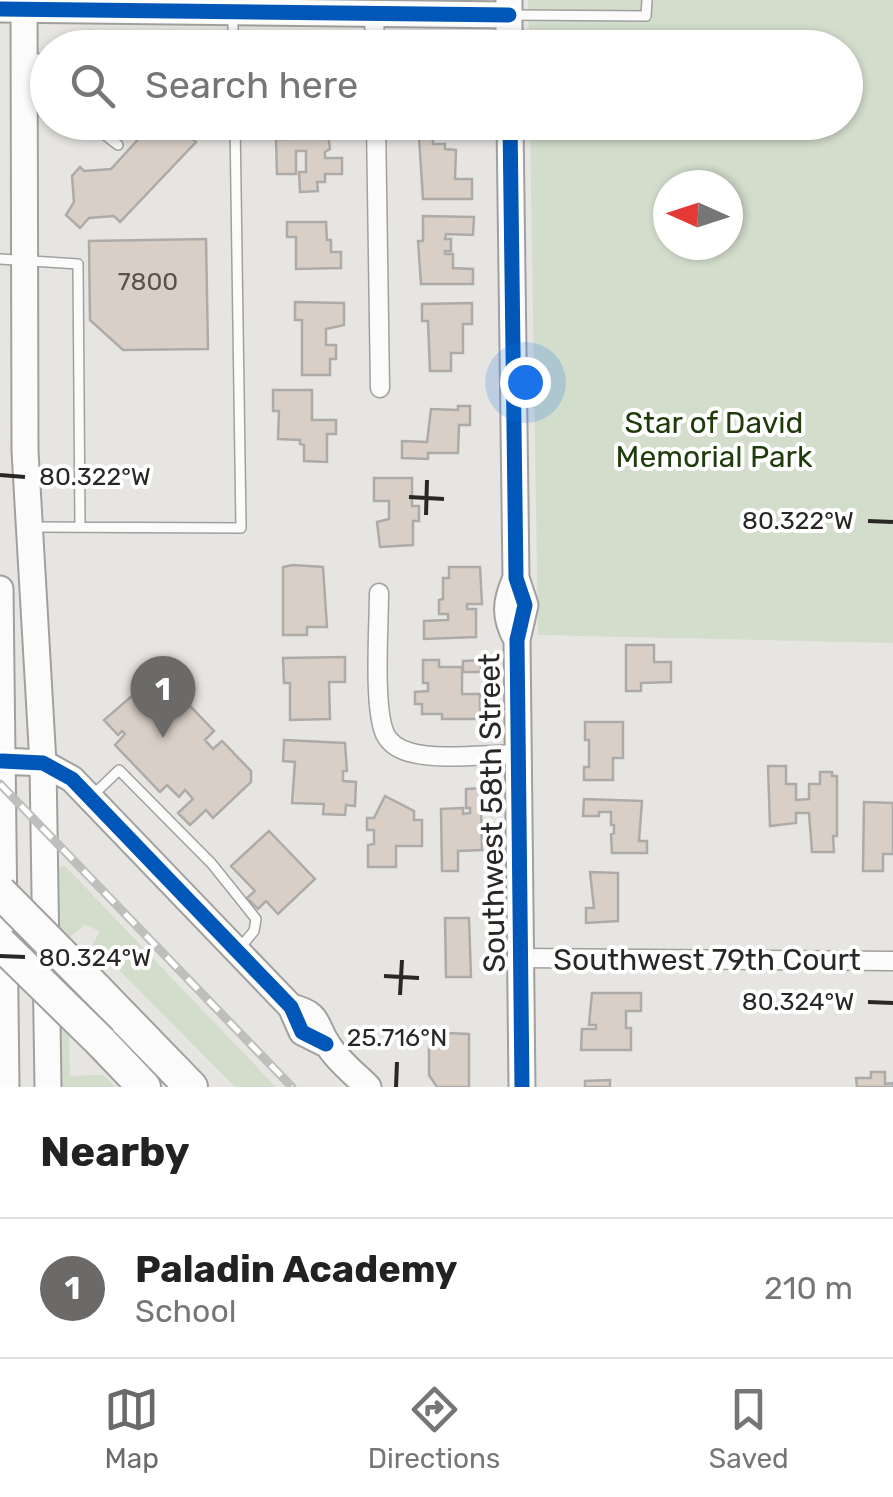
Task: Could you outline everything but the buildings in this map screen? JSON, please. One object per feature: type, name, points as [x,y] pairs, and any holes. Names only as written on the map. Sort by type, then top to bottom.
[{"type":"highway","points":[[0,892],[191,1087]]},
{"type":"highway","points":[[0,943],[144,1087]]},
{"type":"street","points":[[30,43],[16,6],[149,6],[232,14],[374,14],[508,7]]},
{"type":"street","points":[[374,14],[374,30]]},
{"type":"street","points":[[30,131],[12,261],[38,658],[48,1087]]},
{"type":"street","points":[[376,140],[380,388]]},
{"type":"street","name":"Southwest 58th Street","points":[[510,140],[516,578],[506,606],[516,640],[522,1087]]},
{"type":"street","points":[[0,589],[6,1087]]},
{"type":"street","points":[[379,593],[381,720],[391,743],[423,755],[518,754]]},
{"type":"street","points":[[2,760],[42,762],[68,776],[291,1007],[302,1032],[326,1044],[368,1087]]},
{"type":"street","name":"Southwest 79th Court","points":[[521,958],[893,961]]},
{"type":"lane","points":[[508,7],[646,16],[646,0]]},
{"type":"lane","points":[[232,14],[233,30]]},
{"type":"lane","points":[[111,140],[118,145]]},
{"type":"lane","points":[[28,527],[241,528],[236,140]]},
{"type":"lane","points":[[12,261],[78,264],[80,527]]},
{"type":"lane","points":[[1,655],[38,658]]},
{"type":"lane","points":[[90,797],[119,770],[179,830],[256,919],[254,932],[237,952]]},
{"type":"green space","name":"Star of David Memorial Park","points":[[528,0],[893,0],[893,643],[538,635],[530,140],[863,140],[863,30],[529,30]]},
{"type":"green space","points":[[65,866],[276,1087],[235,1087],[93,944],[100,931],[85,925],[71,936],[67,949],[70,1076],[104,1075],[115,1087],[62,1087],[58,868]]},
{"type":"railway","points":[[0,784],[292,1087]]},
{"type":"cycle path","points":[[0,9],[509,15]]},
{"type":"cycle path","points":[[510,140],[516,578],[525,605],[517,640],[522,1087]]},
{"type":"cycle path","points":[[2,761],[43,763],[72,779],[291,1007],[302,1032],[326,1044]]},
{"type":"place","name":"Paladin Academy","points":[[163,738]]}]
